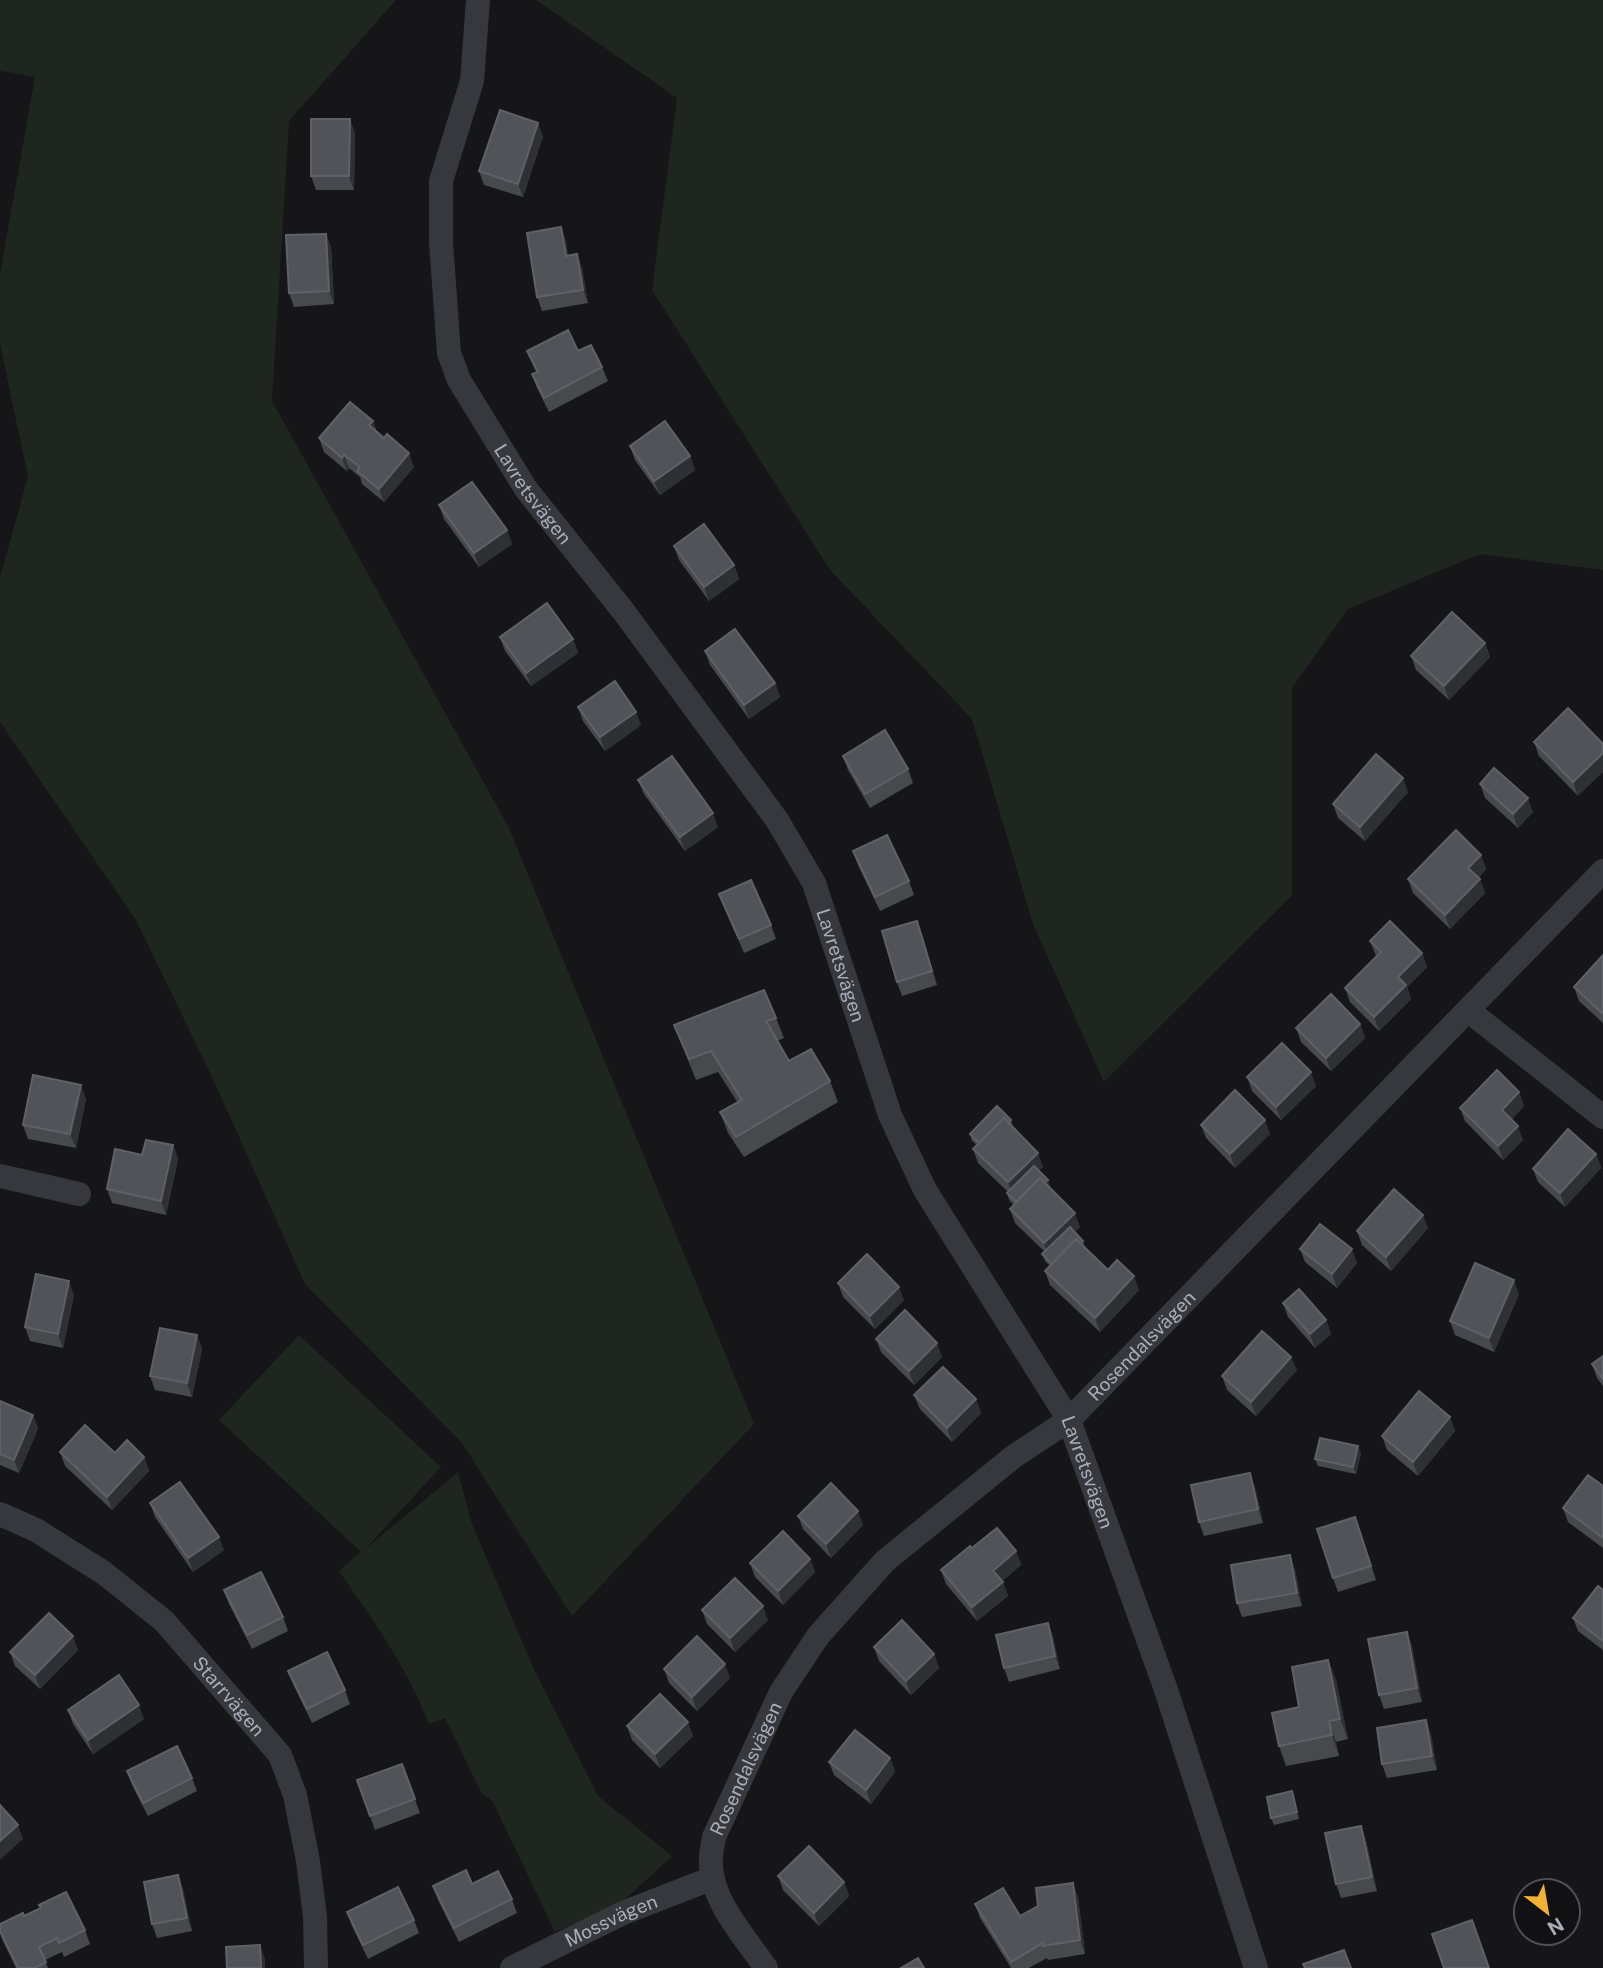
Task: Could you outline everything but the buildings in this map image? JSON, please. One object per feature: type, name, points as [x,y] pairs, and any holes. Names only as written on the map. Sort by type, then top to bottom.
[{"type":"street","name":"Lavretsvägen","points":[[478,0],[472,81],[441,181],[440,242],[449,353],[459,380],[526,489],[624,612],[777,820],[814,883],[890,1115],[925,1190],[1069,1420],[1165,1687],[1256,1968]]},
{"type":"street","name":"Rosendalsvägen","points":[[713,1878],[710,1860],[714,1837],[780,1692],[818,1636],[885,1561],[1013,1457],[1069,1420],[1603,872]]},
{"type":"street","points":[[1469,1011],[1603,1116]]},
{"type":"street","points":[[0,1176],[79,1194]]},
{"type":"street","name":"Starrvägen","points":[[0,1514],[36,1530],[104,1573],[164,1621],[281,1755],[295,1795],[308,1861],[315,1917],[316,1968]]},
{"type":"street","points":[[713,1878],[723,1904],[766,1968]]},
{"type":"street","name":"Mossvägen","points":[[512,1968],[623,1913],[713,1878]]},
{"type":"shaded area","points":[[0,0],[396,0],[289,121],[272,401],[509,828],[754,1424],[572,1616],[462,1443],[305,1284],[213,1079],[136,920],[0,722],[0,577],[28,477],[0,344],[0,274],[35,77],[0,71]]},
{"type":"shaded area","points":[[536,0],[1603,0],[1603,570],[1480,554],[1348,609],[1292,688],[1292,895],[1104,1082],[1033,924],[972,719],[830,570],[652,290],[677,98]]},
{"type":"shaded area","points":[[299,1335],[441,1467],[365,1549],[458,1472],[472,1524],[533,1667],[598,1796],[672,1856],[620,1904],[555,1932],[493,1802],[481,1792],[445,1718],[429,1724],[400,1663],[339,1571],[361,1552],[219,1420]]}]
